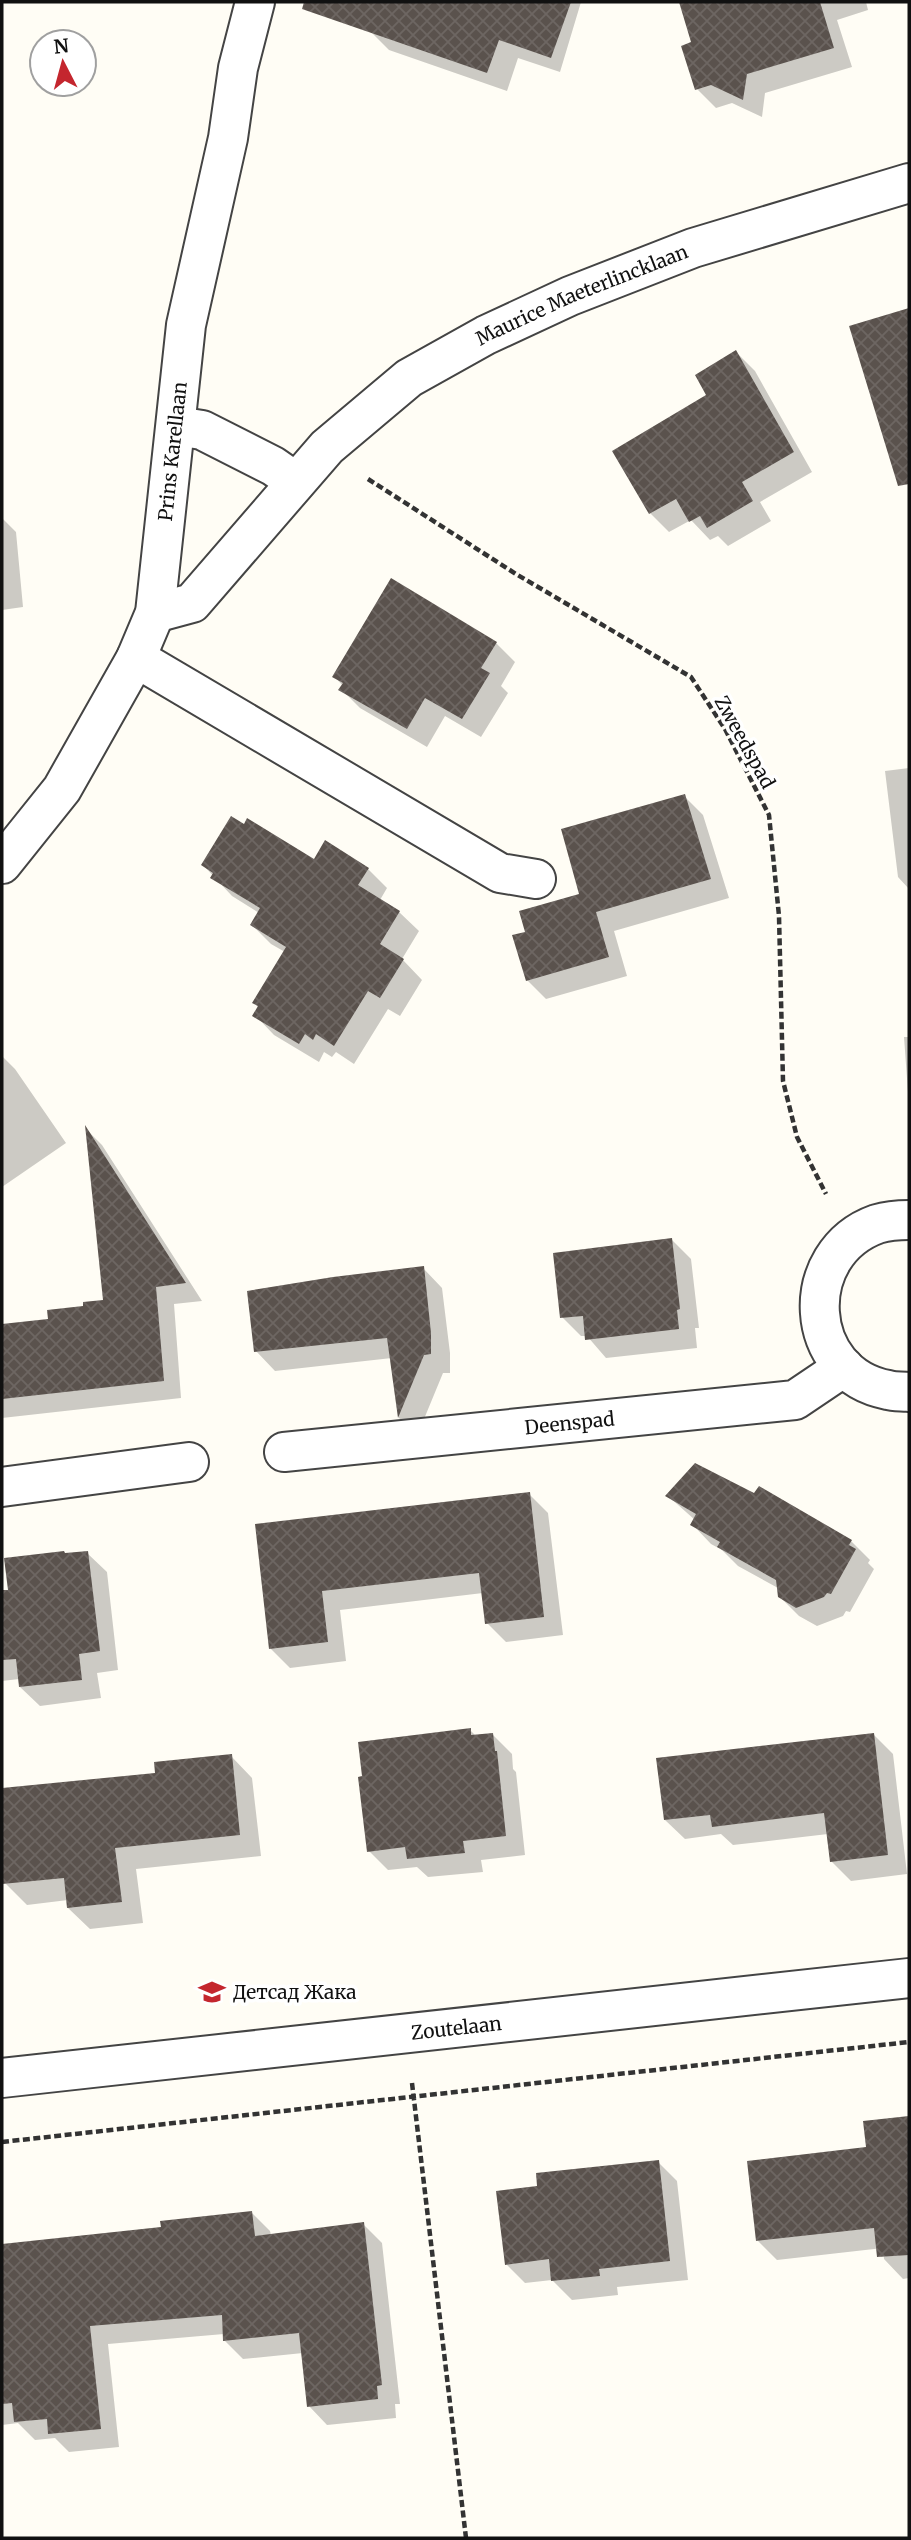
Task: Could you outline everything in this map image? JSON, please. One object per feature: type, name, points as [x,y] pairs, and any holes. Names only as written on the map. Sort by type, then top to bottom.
[{"type":"street","name":"Prins Karellaan","points":[[2,864],[62,789],[136,658],[155,613],[186,325],[228,138],[238,68],[255,2]]},
{"type":"street","name":"Maurice Maeterlincklaan","points":[[155,613],[192,603],[327,447],[409,379],[486,335],[570,296],[693,248],[909,183]]},
{"type":"street","points":[[176,426],[202,430],[296,482]]},
{"type":"street","points":[[136,658],[500,873],[536,879]]},
{"type":"street","points":[[909,1220],[878,1223],[852,1237],[834,1254],[823,1276],[818,1301],[821,1325],[829,1347],[844,1367],[864,1381],[887,1390],[909,1392]]},
{"type":"street","name":"Deenspad","points":[[284,1452],[795,1400],[844,1367]]},
{"type":"street","points":[[2,1487],[189,1462]]},
{"type":"street","name":"Zoutelaan","points":[[2,2078],[909,1978]]},
{"type":"path","name":"Zweedspad","points":[[327,447],[351,468],[516,574],[691,677],[725,729],[769,815],[779,916],[783,1081],[797,1137],[817,1180],[852,1237]]},
{"type":"path","points":[[407,2034],[466,2538]]},
{"type":"path","points":[[2,2142],[909,2042]]},
{"type":"building","points":[[304,2],[571,2],[551,58],[499,40],[487,73],[302,9]]},
{"type":"building","points":[[679,2],[820,2],[834,48],[747,74],[743,100],[711,85],[695,90],[681,46],[691,42]]},
{"type":"building","points":[[909,308],[909,484],[898,486],[849,326]]},
{"type":"building","points":[[736,350],[794,452],[742,482],[753,501],[707,528],[700,516],[689,522],[676,499],[649,514],[612,451],[706,395],[695,375]]},
{"type":"building","points":[[391,578],[497,642],[481,668],[490,673],[462,719],[425,698],[407,729],[338,690],[343,683],[332,677]]},
{"type":"building","points":[[685,794],[711,879],[596,912],[609,957],[526,981],[512,935],[525,932],[519,911],[579,894],[561,829]]},
{"type":"building","points":[[231,816],[244,824],[247,818],[314,859],[325,840],[369,868],[358,885],[400,911],[380,944],[404,959],[380,998],[368,991],[334,1046],[316,1034],[313,1040],[305,1034],[299,1044],[252,1016],[258,1006],[252,1003],[286,947],[250,925],[260,908],[210,878],[213,873],[201,865]]},
{"type":"building","points":[[85,1125],[186,1283],[156,1287],[164,1381],[2,1399],[2,1324],[48,1319],[47,1310],[83,1306],[83,1302],[103,1300]]},
{"type":"building","points":[[672,1238],[680,1309],[677,1310],[679,1329],[585,1340],[583,1316],[560,1318],[553,1253]]},
{"type":"building","points":[[424,1266],[431,1354],[424,1355],[398,1418],[387,1338],[254,1352],[247,1291]]},
{"type":"building","points":[[695,1463],[754,1493],[759,1486],[852,1540],[849,1545],[856,1549],[831,1594],[827,1593],[824,1597],[796,1608],[778,1597],[776,1580],[717,1547],[720,1542],[690,1525],[696,1514],[665,1496]]},
{"type":"building","points":[[530,1492],[544,1617],[485,1624],[479,1573],[322,1591],[328,1642],[269,1649],[255,1524]]},
{"type":"building","points":[[88,1551],[100,1651],[79,1654],[82,1680],[19,1687],[16,1659],[2,1660],[2,1590],[8,1590],[4,1558]]},
{"type":"building","points":[[471,1728],[471,1735],[493,1733],[506,1836],[463,1841],[465,1853],[407,1859],[405,1847],[367,1852],[358,1777],[362,1776],[358,1742]]},
{"type":"building","points":[[874,1733],[888,1855],[830,1862],[824,1813],[712,1827],[710,1815],[664,1820],[656,1758]]},
{"type":"building","points":[[232,1754],[240,1835],[115,1848],[122,1902],[67,1908],[64,1878],[2,1884],[2,1788],[155,1773],[154,1762]]},
{"type":"building","points":[[909,2116],[909,2255],[877,2257],[874,2228],[756,2241],[747,2161],[866,2147],[863,2121]]},
{"type":"building","points":[[659,2160],[670,2261],[599,2269],[600,2276],[551,2281],[549,2259],[505,2265],[496,2191],[537,2186],[536,2173]]},
{"type":"building","points":[[252,2211],[255,2236],[364,2222],[382,2385],[377,2386],[378,2399],[307,2407],[299,2333],[223,2341],[222,2315],[90,2326],[101,2429],[48,2434],[47,2419],[14,2422],[12,2403],[2,2404],[2,2244],[161,2227],[160,2221]]},
{"type":"place","name":"Детсад Жака","points":[[212,1992]]}]
